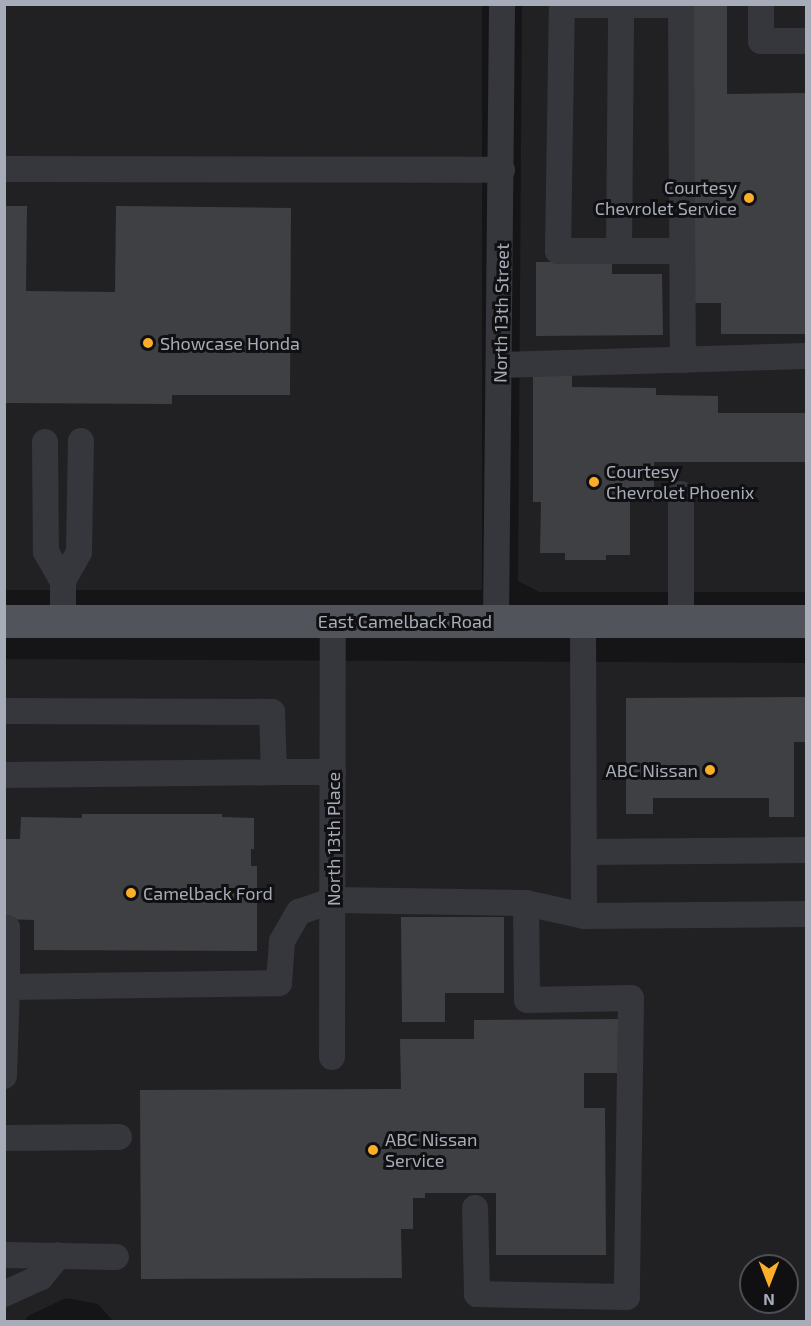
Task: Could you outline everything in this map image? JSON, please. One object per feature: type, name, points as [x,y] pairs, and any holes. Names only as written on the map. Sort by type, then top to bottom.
[{"type":"main road","name":"East Camelback Road","points":[[4,621],[807,621]]},
{"type":"street","name":"North 13th Street","points":[[496,621],[502,4]]},
{"type":"street","points":[[761,4],[761,41],[807,41]]},
{"type":"street","points":[[681,251],[558,251],[562,5],[681,5],[683,360]]},
{"type":"street","points":[[620,251],[621,5]]},
{"type":"street","points":[[4,169],[502,170]]},
{"type":"street","points":[[500,365],[807,356]]},
{"type":"street","points":[[63,622],[63,581],[79,552],[81,441]]},
{"type":"street","points":[[45,442],[46,552],[63,581]]},
{"type":"street","points":[[681,494],[681,621]]},
{"type":"street","name":"North 13th Place","points":[[332,1057],[333,621]]},
{"type":"street","points":[[583,621],[584,916]]},
{"type":"street","points":[[4,711],[272,712],[274,772]]},
{"type":"street","points":[[4,775],[333,772]]},
{"type":"street","points":[[585,852],[807,850]]},
{"type":"street","points":[[6,987],[279,983],[282,941],[299,912],[334,900],[526,903],[584,916],[807,914]]},
{"type":"street","points":[[475,1208],[477,1294],[627,1297],[631,998],[528,1000],[526,903]]},
{"type":"street","points":[[4,928],[6,987],[4,1076]]},
{"type":"street","points":[[4,1138],[118,1137]]},
{"type":"street","points":[[4,1255],[116,1257]]},
{"type":"street","points":[[4,1294],[41,1277],[59,1256]]},
{"type":"shaded area","points":[[5,5],[482,5],[482,590],[5,590]]},
{"type":"shaded area","points":[[522,5],[806,5],[806,592],[539,592],[518,581]]},
{"type":"shaded area","points":[[5,659],[806,663],[806,1321],[114,1322],[98,1304],[66,1298],[28,1316],[24,1321],[5,1322]]},
{"type":"building","name":"Courtesy Chevrolet Service","points":[[692,4],[727,4],[727,94],[806,93],[806,334],[721,334],[721,303],[692,303]]},
{"type":"building","name":"Showcase Honda","points":[[4,206],[27,206],[26,291],[115,292],[116,206],[291,208],[290,395],[172,395],[172,404],[4,403]]},
{"type":"building","points":[[612,254],[612,274],[662,274],[663,335],[536,336],[536,262],[560,262]]},
{"type":"building","name":"Courtesy Chevrolet Phoenix","points":[[533,375],[572,375],[572,387],[656,388],[656,395],[718,396],[718,413],[806,413],[806,462],[654,462],[654,501],[630,501],[630,555],[606,555],[606,560],[565,560],[565,553],[540,553],[541,502],[533,502]]},
{"type":"building","name":"ABC Nissan","points":[[806,697],[806,742],[794,742],[794,817],[769,817],[769,798],[653,798],[653,814],[626,814],[626,698]]},
{"type":"building","name":"Camelback Ford","points":[[82,814],[222,814],[222,817],[254,818],[254,849],[251,849],[251,866],[257,866],[257,951],[34,950],[34,920],[4,919],[4,839],[20,839],[21,817],[82,818]]},
{"type":"building","points":[[401,917],[504,917],[504,993],[445,993],[445,1022],[402,1022]]},
{"type":"building","name":"ABC Nissan Service","points":[[623,1019],[623,1073],[584,1073],[584,1108],[605,1108],[606,1255],[496,1255],[496,1193],[425,1193],[425,1198],[413,1198],[413,1229],[401,1229],[402,1278],[141,1279],[140,1090],[401,1089],[400,1039],[474,1039],[474,1020]]},
{"type":"place","name":"Courtesy Chevrolet Service","points":[[749,198]]},
{"type":"place","name":"Showcase Honda","points":[[148,343]]},
{"type":"place","name":"Courtesy Chevrolet Phoenix","points":[[594,482]]},
{"type":"place","name":"ABC Nissan","points":[[710,770]]},
{"type":"place","name":"Camelback Ford","points":[[131,893]]},
{"type":"place","name":"ABC Nissan Service","points":[[373,1150]]}]
